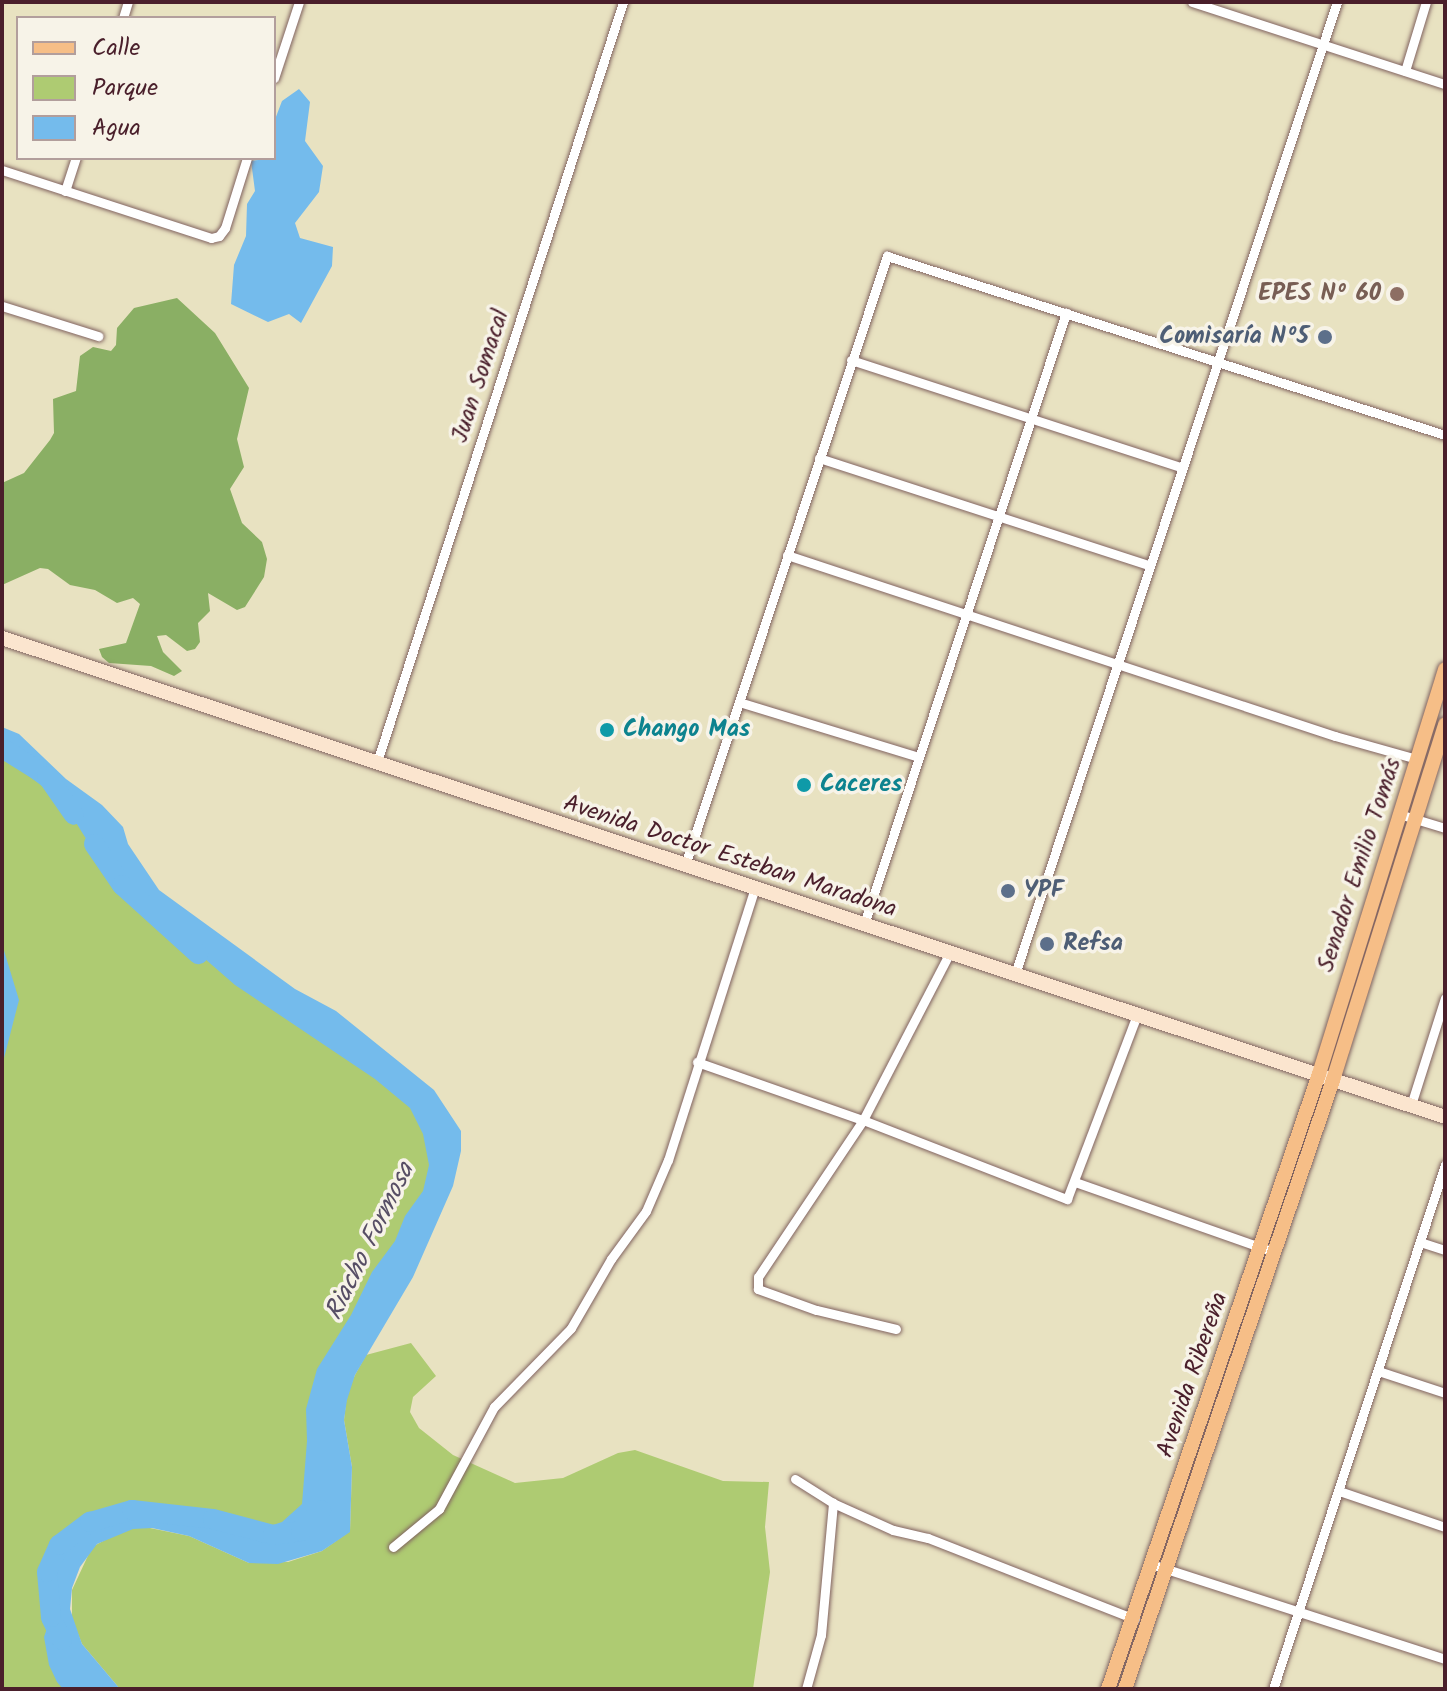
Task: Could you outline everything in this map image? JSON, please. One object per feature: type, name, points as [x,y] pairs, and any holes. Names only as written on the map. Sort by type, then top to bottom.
[{"type":"main road","name":"Avenida Doctor Esteban Maradona","points":[[2,638],[1445,1117]]},
{"type":"main road","name":"Senador Emilio Tomás","points":[[1326,1077],[1399,814],[1445,669]]},
{"type":"main road","name":"Senador Emilio Tomás","points":[[1326,1077],[1445,724]]},
{"type":"main road","name":"Avenida Ribereña","points":[[1125,1689],[1326,1077]]},
{"type":"main road","name":"Avenida Ribereña","points":[[1108,1689],[1267,1250]]},
{"type":"street","points":[[276,72],[299,2]]},
{"type":"street","name":"Juan Somacal","points":[[377,762],[623,2]]},
{"type":"street","points":[[1192,2],[1445,84]]},
{"type":"street","points":[[1015,974],[1337,2]]},
{"type":"street","points":[[1405,71],[1426,2]]},
{"type":"street","points":[[65,191],[75,160]]},
{"type":"street","points":[[2,170],[211,238],[219,236],[225,228],[246,160]]},
{"type":"street","points":[[685,865],[887,256],[1445,435]]},
{"type":"street","points":[[2,306],[98,336]]},
{"type":"street","points":[[864,924],[1066,313]]},
{"type":"street","points":[[851,360],[1181,467]]},
{"type":"street","points":[[819,458],[1149,565]]},
{"type":"street","points":[[787,555],[1335,736],[1417,759]]},
{"type":"street","points":[[739,702],[919,757]]},
{"type":"street","points":[[1399,814],[1445,828]]},
{"type":"street","points":[[393,1547],[439,1509],[494,1407],[571,1328],[611,1259],[646,1211],[668,1160],[755,888]]},
{"type":"street","points":[[896,1329],[816,1310],[758,1289],[758,1277],[863,1120],[950,952]]},
{"type":"street","points":[[1411,1105],[1445,998]]},
{"type":"street","points":[[697,1062],[863,1120],[1067,1199],[1137,1015]]},
{"type":"street","points":[[1273,1689],[1445,1165]]},
{"type":"street","points":[[1075,1182],[1267,1250]]},
{"type":"street","points":[[1420,1242],[1445,1250]]},
{"type":"street","points":[[1378,1371],[1445,1393]]},
{"type":"street","points":[[795,1479],[833,1503],[893,1530],[928,1538],[1148,1624]]},
{"type":"street","points":[[1339,1491],[1445,1527]]},
{"type":"street","points":[[806,1689],[821,1635],[833,1503]]},
{"type":"street","points":[[1151,1564],[1445,1659]]},
{"type":"green space","points":[[177,298],[215,333],[249,388],[237,439],[244,467],[230,489],[242,523],[262,542],[267,559],[264,577],[245,607],[237,610],[208,593],[210,611],[198,623],[200,642],[195,649],[187,651],[166,635],[157,636],[163,652],[182,671],[174,676],[151,666],[109,663],[102,657],[99,649],[126,643],[140,604],[133,598],[117,603],[95,590],[70,585],[48,569],[40,568],[2,585],[2,483],[24,473],[50,440],[54,433],[53,399],[76,391],[80,356],[93,347],[111,351],[116,345],[117,328],[134,308]]},
{"type":"green space","points":[[2,748],[47,776],[122,885],[190,949],[404,1089],[438,1166],[360,1318],[332,1476],[273,1535],[213,1519],[132,1510],[70,1529],[59,1536],[49,1551],[47,1572],[96,1689],[2,1689]]},
{"type":"green space","points":[[411,1343],[436,1376],[413,1397],[410,1412],[419,1428],[453,1455],[515,1483],[563,1478],[618,1453],[635,1450],[723,1481],[769,1482],[765,1527],[770,1572],[753,1689],[120,1689],[82,1644],[72,1619],[72,1590],[92,1547],[129,1527],[145,1527],[189,1536],[249,1563],[288,1562],[322,1551],[350,1531],[352,1467],[344,1420],[347,1394],[355,1375],[366,1355]]},
{"type":"water","points":[[299,89],[310,102],[305,141],[323,166],[319,192],[295,223],[300,238],[333,247],[332,266],[301,323],[289,314],[268,322],[231,304],[234,265],[246,236],[247,204],[255,191],[251,161],[276,160],[276,117],[282,101]]},
{"type":"water","points":[[2,727],[19,734],[66,779],[102,805],[123,827],[128,844],[159,890],[295,989],[336,1011],[434,1090],[461,1131],[461,1151],[453,1186],[413,1277],[355,1375],[347,1400],[344,1420],[352,1467],[350,1532],[322,1551],[278,1564],[249,1563],[189,1536],[152,1528],[133,1529],[97,1544],[80,1567],[72,1588],[70,1609],[82,1644],[120,1689],[63,1689],[57,1682],[49,1665],[44,1637],[51,1617],[47,1572],[49,1551],[59,1536],[70,1529],[132,1510],[218,1518],[258,1530],[282,1522],[302,1504],[306,1409],[317,1369],[351,1315],[372,1272],[395,1241],[405,1216],[423,1191],[429,1165],[423,1134],[410,1108],[375,1079],[235,985],[143,905],[93,850],[47,776],[42,786],[2,756]]},
{"type":"water","points":[[2,944],[19,1000],[2,1066]]},
{"type":"waterway","name":"Riacho Formosa","points":[[2,748],[47,776],[74,815]]},
{"type":"waterway","name":"Riacho Formosa","points":[[94,844],[122,885],[198,954]]},
{"type":"waterway","name":"Riacho Formosa","points":[[62,1640],[51,1617],[47,1572],[59,1545],[90,1522],[132,1510],[213,1519],[273,1535],[301,1531],[321,1510]]},
{"type":"place","name":"EPES Nº 60","points":[[1397,294]]},
{"type":"place","name":"Comisaría Nº5","points":[[1325,337]]},
{"type":"place","name":"Chango Mas","points":[[607,730]]},
{"type":"place","name":"Caceres","points":[[804,785]]},
{"type":"place","name":"YPF","points":[[1008,891]]},
{"type":"place","name":"Refsa","points":[[1047,944]]}]
